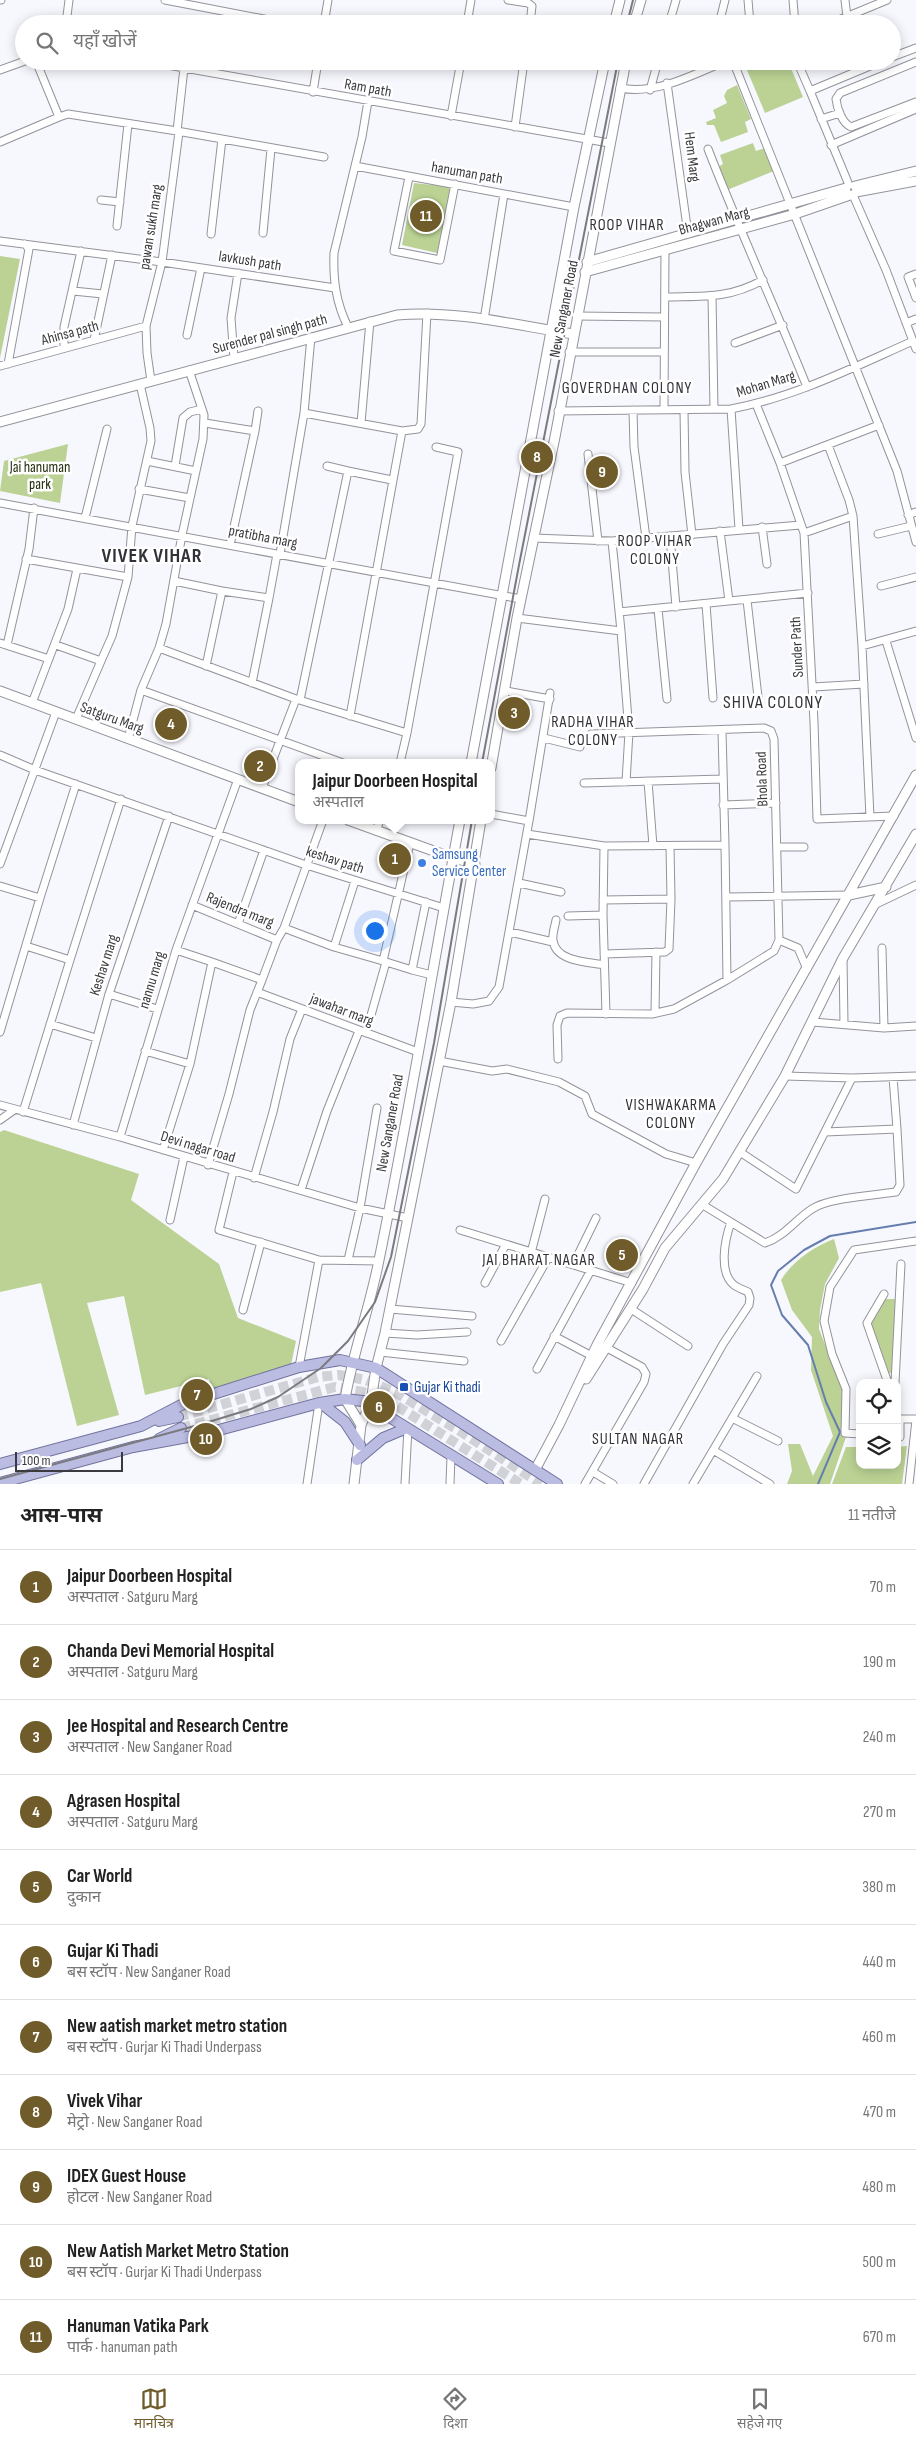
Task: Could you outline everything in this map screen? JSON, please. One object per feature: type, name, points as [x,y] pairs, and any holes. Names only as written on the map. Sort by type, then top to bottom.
[{"type":"main road","points":[[141,1426],[185,1403],[299,1368],[340,1360],[376,1368],[557,1484]]},
{"type":"main road","points":[[0,1483],[152,1443],[204,1434],[320,1403],[345,1399],[371,1402],[451,1456],[498,1484]]},
{"type":"main road","points":[[320,1403],[345,1422],[360,1445]]},
{"type":"main road","points":[[0,1464],[178,1417]]},
{"type":"main road","points":[[152,1443],[180,1428]]},
{"type":"main road","points":[[357,1460],[383,1438],[408,1428]]},
{"type":"street","points":[[67,15],[69,0]]},
{"type":"street","points":[[165,0],[243,15]]},
{"type":"street","points":[[326,15],[328,0]]},
{"type":"street","points":[[468,15],[471,0]]},
{"type":"street","points":[[508,0],[528,3],[532,6],[531,15]]},
{"type":"street","points":[[616,15],[620,0]]},
{"type":"street","points":[[637,15],[641,0]]},
{"type":"street","points":[[672,15],[676,0]]},
{"type":"street","points":[[721,15],[725,0]]},
{"type":"street","points":[[748,0],[749,15]]},
{"type":"street","points":[[793,0],[794,15]]},
{"type":"street","points":[[845,0],[847,15]]},
{"type":"street","points":[[852,15],[887,0]]},
{"type":"street","points":[[901,54],[916,48]]},
{"type":"street","points":[[901,68],[916,62]]},
{"type":"street","points":[[0,70],[15,65]]},
{"type":"street","points":[[40,70],[59,117]]},
{"type":"street","name":"pawan sukh marg","points":[[151,381],[146,326],[162,262],[184,70]]},
{"type":"street","name":"Ram path","points":[[195,70],[609,144]]},
{"type":"street","points":[[312,92],[316,70]]},
{"type":"street","points":[[451,116],[459,70]]},
{"type":"street","points":[[515,127],[523,70]]},
{"type":"street","name":"New Sanganer Road","points":[[472,759],[574,207],[603,70]]},
{"type":"street","name":"New Sanganer Road","points":[[493,759],[506,691],[517,618],[624,70]]},
{"type":"street","points":[[650,90],[656,70]]},
{"type":"street","points":[[620,88],[635,91],[650,90],[703,70]]},
{"type":"street","points":[[737,70],[896,471],[916,542]]},
{"type":"street","points":[[801,70],[916,349]]},
{"type":"street","points":[[810,91],[860,70]]},
{"type":"street","points":[[896,70],[840,93],[836,99],[846,125],[854,127],[916,102]]},
{"type":"street","name":"Hem Marg","points":[[667,83],[688,234]]},
{"type":"street","points":[[348,327],[341,312],[335,288],[334,253],[355,166],[368,101]]},
{"type":"street","points":[[831,145],[916,109]]},
{"type":"street","points":[[820,119],[840,113]]},
{"type":"street","points":[[0,142],[68,114],[324,157]]},
{"type":"street","points":[[117,226],[128,124]]},
{"type":"street","points":[[211,234],[222,139]]},
{"type":"street","points":[[263,233],[271,149]]},
{"type":"street","points":[[708,149],[783,325],[807,387]]},
{"type":"street","name":"hanuman path","points":[[355,166],[574,207]]},
{"type":"street","name":"Bhagwan Marg","points":[[585,272],[916,171]]},
{"type":"street","points":[[409,177],[394,251],[440,260],[455,184]]},
{"type":"street","name":"Bhagwan Marg","points":[[851,190],[897,186],[916,181]]},
{"type":"street","points":[[484,320],[504,194]]},
{"type":"street","points":[[101,200],[120,202]]},
{"type":"street","name":"Bhagwan Marg","points":[[587,262],[688,234],[739,225]]},
{"type":"street","name":"lavkush path","points":[[0,241],[162,262],[335,288]]},
{"type":"street","points":[[4,365],[28,249],[26,244]]},
{"type":"street","points":[[664,410],[665,249]]},
{"type":"street","points":[[64,348],[64,327],[81,251]]},
{"type":"street","points":[[94,340],[112,255]]},
{"type":"street","points":[[187,335],[201,268]]},
{"type":"street","points":[[234,358],[230,318],[238,273]]},
{"type":"street","points":[[916,274],[908,277],[916,298]]},
{"type":"street","points":[[665,296],[712,296],[744,290],[763,280]]},
{"type":"street","points":[[72,291],[103,294]]},
{"type":"street","points":[[712,296],[714,409]]},
{"type":"street","points":[[304,412],[361,422],[402,432],[418,429],[422,424],[427,312]]},
{"type":"street","name":"Surender pal singh path","points":[[0,422],[397,315],[427,312],[573,334]]},
{"type":"street","points":[[576,316],[664,317]]},
{"type":"street","points":[[906,323],[916,319]]},
{"type":"street","points":[[361,422],[370,321]]},
{"type":"street","points":[[735,343],[783,325]]},
{"type":"street","name":"Ahinsa path","points":[[4,365],[146,326]]},
{"type":"street","points":[[252,683],[304,412],[311,337]]},
{"type":"street","name":"Mohan Marg","points":[[558,411],[731,409],[756,404],[807,387],[913,341]]},
{"type":"street","points":[[569,352],[664,352]]},
{"type":"street","points":[[128,739],[141,690],[159,648],[166,624],[205,423],[189,370]]},
{"type":"street","points":[[76,719],[112,636],[128,577],[132,526],[147,461],[150,428],[140,384]]},
{"type":"street","name":"Sunder Path","points":[[756,404],[780,463],[804,533],[817,820],[894,816]]},
{"type":"street","points":[[175,466],[183,418],[190,412],[202,409]]},
{"type":"street","points":[[731,409],[739,529]]},
{"type":"street","points":[[633,410],[634,447],[646,538]]},
{"type":"street","points":[[684,410],[685,472],[692,535]]},
{"type":"street","points":[[230,545],[258,411]]},
{"type":"street","points":[[205,423],[255,431]]},
{"type":"street","points":[[780,463],[878,425]]},
{"type":"street","points":[[85,518],[107,429]]},
{"type":"street","points":[[350,716],[402,432]]},
{"type":"street","points":[[828,445],[849,500],[853,516],[862,646],[870,817]]},
{"type":"street","points":[[401,759],[458,452],[436,447]]},
{"type":"street","points":[[588,454],[598,540]]},
{"type":"street","points":[[147,461],[196,471]]},
{"type":"street","points":[[328,466],[392,480]]},
{"type":"street","points":[[262,788],[280,740],[304,690],[327,564],[348,471]]},
{"type":"street","points":[[140,489],[190,498]]},
{"type":"street","name":"pratibha marg","points":[[0,503],[182,535],[327,564],[521,599]]},
{"type":"street","points":[[34,508],[26,559],[3,644],[49,659]]},
{"type":"street","points":[[908,514],[916,512]]},
{"type":"street","points":[[804,533],[853,516]]},
{"type":"street","points":[[533,538],[612,541],[801,525]]},
{"type":"street","points":[[878,534],[912,526]]},
{"type":"street","points":[[762,527],[767,564]]},
{"type":"street","points":[[720,531],[729,601]]},
{"type":"street","points":[[670,536],[676,607]]},
{"type":"street","points":[[612,541],[629,732],[626,782]]},
{"type":"street","points":[[26,559],[128,577]]},
{"type":"street","points":[[32,703],[56,645],[68,609],[77,569]]},
{"type":"street","points":[[881,586],[916,577]]},
{"type":"street","points":[[174,582],[269,598]]},
{"type":"street","points":[[206,666],[222,591]]},
{"type":"street","points":[[619,612],[808,594]]},
{"type":"street","points":[[747,600],[758,697]]},
{"type":"street","points":[[706,604],[713,698]]},
{"type":"street","points":[[658,609],[667,699]]},
{"type":"street","points":[[517,618],[621,631]]},
{"type":"street","points":[[862,646],[886,641],[916,631]]},
{"type":"street","points":[[886,641],[916,738]]},
{"type":"street","points":[[56,645],[101,661]]},
{"type":"street","points":[[159,648],[298,700],[407,734]]},
{"type":"street","points":[[812,687],[864,684]]},
{"type":"street","points":[[141,690],[332,759]]},
{"type":"street","name":"Satguru Marg","points":[[0,691],[295,800]]},
{"type":"street","points":[[451,1002],[473,1004],[489,1001],[499,987],[510,932],[550,696],[506,691]]},
{"type":"street","points":[[0,864],[56,712]]},
{"type":"street","name":"Bhola Road","points":[[591,734],[722,731],[764,728],[771,731],[774,740],[779,940]]},
{"type":"street","points":[[722,731],[727,980]]},
{"type":"street","points":[[544,738],[580,747]]},
{"type":"street","name":"keshav path","points":[[0,755],[35,770],[308,866],[444,908]]},
{"type":"street","points":[[534,1470],[575,1393],[592,1356],[696,1163],[735,1096],[791,992],[807,969],[916,775]]},
{"type":"street","name":"nannu marg","points":[[120,1137],[176,950],[238,779]]},
{"type":"street","points":[[584,783],[722,779]]},
{"type":"street","points":[[648,781],[653,846]]},
{"type":"street","points":[[0,1032],[76,784]]},
{"type":"street","points":[[23,1112],[121,800]]},
{"type":"street","points":[[723,805],[776,803]]},
{"type":"street","points":[[495,815],[529,821]]},
{"type":"street","name":"Keshav marg","points":[[73,1125],[109,994],[169,816]]},
{"type":"street","points":[[208,1165],[256,992],[277,940],[284,928],[322,824]]},
{"type":"street","points":[[359,824],[453,858],[475,864]]},
{"type":"street","points":[[376,830],[378,824]]},
{"type":"street","name":"New Sanganer Road","points":[[345,1399],[352,1362],[359,1342],[379,1261],[459,824]]},
{"type":"street","points":[[354,1484],[361,1425],[371,1402],[376,1368],[390,1309],[451,1002],[481,824]]},
{"type":"street","points":[[527,834],[604,846],[725,845]]},
{"type":"street","points":[[575,1393],[607,1348],[665,1248],[723,1180],[785,1076],[843,958],[916,834]]},
{"type":"street","points":[[301,1190],[327,1111],[362,1032],[385,962],[397,895],[410,843]]},
{"type":"street","points":[[604,846],[602,915],[606,1014]]},
{"type":"street","points":[[604,954],[665,952],[669,949],[671,900],[670,846]]},
{"type":"street","points":[[777,847],[804,847]]},
{"type":"street","points":[[238,924],[264,850]]},
{"type":"street","points":[[334,947],[355,881]]},
{"type":"street","points":[[518,883],[561,892]]},
{"type":"street","points":[[873,905],[916,885]]},
{"type":"street","points":[[0,886],[40,898]]},
{"type":"street","points":[[726,897],[849,895],[886,887]]},
{"type":"street","points":[[603,900],[671,900]]},
{"type":"street","points":[[412,970],[426,902]]},
{"type":"street","name":"Rajendra marg","points":[[192,905],[277,940]]},
{"type":"street","points":[[568,916],[602,915]]},
{"type":"street","points":[[556,920],[553,942],[559,953],[571,959],[604,965]]},
{"type":"street","points":[[284,928],[334,947],[432,975]]},
{"type":"street","points":[[510,932],[553,942]]},
{"type":"street","points":[[558,1059],[557,1025],[560,1016],[567,1013],[655,1013],[674,1009],[727,980],[774,951],[779,940],[798,948],[807,969]]},
{"type":"street","points":[[26,946],[70,960]]},
{"type":"street","points":[[882,948],[884,1028]]},
{"type":"street","points":[[176,950],[262,980]]},
{"type":"street","points":[[655,1013],[656,952]]},
{"type":"street","points":[[843,958],[844,1024]]},
{"type":"street","points":[[163,1150],[190,1064],[212,962]]},
{"type":"street","name":"jawahar marg","points":[[256,992],[418,1052]]},
{"type":"street","points":[[109,994],[157,1009]]},
{"type":"street","points":[[254,1178],[273,1112],[284,1062],[302,1010]]},
{"type":"street","points":[[813,1022],[884,1028],[916,1026]]},
{"type":"street","points":[[50,1024],[96,1038]]},
{"type":"street","points":[[145,1051],[190,1064]]},
{"type":"street","points":[[439,1062],[492,1072],[507,1070],[559,1082],[585,1096],[592,1114],[666,1154],[696,1163]]},
{"type":"street","points":[[785,1076],[852,1078],[916,1076]]},
{"type":"street","points":[[703,1205],[765,1243],[774,1240],[813,1208],[825,1203],[896,1192],[900,1185],[894,1077]]},
{"type":"street","points":[[740,1152],[796,1189],[852,1078]]},
{"type":"street","name":"Devi nagar road","points":[[0,1105],[120,1137],[208,1165],[360,1208],[408,1218]]},
{"type":"street","points":[[348,1260],[360,1208],[376,1108]]},
{"type":"street","points":[[0,1120],[14,1110]]},
{"type":"street","points":[[825,1132],[897,1129]]},
{"type":"street","points":[[170,1220],[184,1157]]},
{"type":"street","points":[[233,1172],[219,1230],[319,1260],[379,1261]]},
{"type":"street","points":[[531,1253],[545,1199]]},
{"type":"street","points":[[572,1265],[596,1218]]},
{"type":"street","points":[[644,1484],[723,1344],[749,1305],[748,1292],[734,1286],[727,1276],[725,1243],[731,1222]]},
{"type":"street","points":[[460,1230],[505,1246],[632,1283]]},
{"type":"street","points":[[856,1434],[845,1433],[846,1389],[832,1354],[824,1321],[830,1287],[854,1250],[916,1241]]},
{"type":"street","points":[[243,1310],[261,1242]]},
{"type":"street","points":[[485,1283],[505,1246]]},
{"type":"street","points":[[501,1341],[548,1258]]},
{"type":"street","points":[[299,1368],[319,1260]]},
{"type":"street","points":[[895,1379],[901,1264]]},
{"type":"street","points":[[537,1369],[591,1270]]},
{"type":"street","points":[[884,1294],[867,1323],[887,1379]]},
{"type":"street","points":[[390,1309],[472,1316]]},
{"type":"street","points":[[630,1309],[688,1346]]},
{"type":"street","points":[[385,1333],[417,1335],[467,1332]]},
{"type":"street","points":[[554,1336],[592,1356]]},
{"type":"street","points":[[585,1484],[644,1382],[646,1374],[642,1367],[607,1348]]},
{"type":"street","points":[[380,1352],[464,1361]]},
{"type":"street","points":[[692,1484],[757,1376]]},
{"type":"street","points":[[345,1399],[361,1425]]},
{"type":"street","points":[[307,1484],[320,1403]]},
{"type":"street","points":[[901,1416],[916,1420],[909,1484]]},
{"type":"street","points":[[732,1418],[778,1442]]},
{"type":"street","points":[[405,1484],[408,1428]]},
{"type":"street","points":[[712,1450],[770,1484]]},
{"type":"street","points":[[450,1484],[451,1456]]},
{"type":"street","points":[[593,1472],[613,1484]]},
{"type":"green space","points":[[747,70],[792,70],[803,97],[765,113]]},
{"type":"green space","points":[[737,85],[751,119],[745,122],[748,132],[721,142],[714,125],[707,125],[706,122],[716,118],[713,110],[727,103],[724,96],[727,90]]},
{"type":"green space","points":[[753,143],[756,151],[765,148],[774,171],[727,190],[718,167],[723,164],[720,155]]},
{"type":"green space","points":[[414,183],[451,187],[437,253],[402,245]]},
{"type":"green space","points":[[0,256],[20,259],[0,358]]},
{"type":"green space","name":"Jai hanuman park","points":[[68,444],[60,503],[0,491],[4,461]]},
{"type":"green space","points":[[4,1130],[139,1174],[131,1200],[219,1264],[238,1318],[296,1341],[291,1365],[212,1389],[209,1379],[145,1395],[124,1296],[87,1303],[119,1415],[77,1426],[41,1283],[0,1292],[0,1132]]},
{"type":"green space","points":[[834,1239],[839,1258],[825,1284],[820,1310],[819,1329],[842,1388],[846,1437],[830,1484],[787,1484],[792,1471],[788,1444],[800,1444],[813,1476],[833,1436],[811,1370],[812,1337],[792,1310],[781,1280],[804,1255]]},
{"type":"green space","points":[[884,1299],[898,1299],[894,1373],[889,1373],[869,1324]]},
{"type":"green space","points":[[907,1446],[902,1484],[832,1484],[846,1447],[856,1447],[856,1469],[901,1469],[901,1447]]},
{"type":"waterway","points":[[818,1484],[840,1432],[826,1402],[808,1345],[782,1315],[771,1285],[778,1271],[804,1250],[830,1236],[916,1222]]},
{"type":"tunnel","points":[[178,1417],[318,1377],[339,1375],[366,1380],[395,1392],[463,1433],[541,1484]]},
{"type":"tunnel","points":[[181,1428],[335,1387],[363,1392],[392,1403],[521,1484]]},
{"type":"railway","points":[[629,15],[633,0]]},
{"type":"railway","points":[[483,759],[616,70]]},
{"type":"railway","points":[[0,1479],[251,1409],[278,1397],[321,1368],[348,1341],[375,1302],[391,1257],[434,1043],[471,824]]},
{"type":"place","name":"Hanuman Vatika Park","points":[[426,216]]},
{"type":"place","name":"Vivek Vihar","points":[[537,457]]},
{"type":"place","name":"IDEX Guest House","points":[[602,472]]},
{"type":"place","name":"Jee Hospital and Research Centre","points":[[514,713]]},
{"type":"place","name":"Agrasen Hospital","points":[[171,724]]},
{"type":"place","name":"Chanda Devi Memorial Hospital","points":[[260,766]]},
{"type":"place","name":"Jaipur Doorbeen Hospital","points":[[395,859]]},
{"type":"place","name":"Samsung Service Center","points":[[422,863]]},
{"type":"place","name":"Car World","points":[[622,1255]]},
{"type":"place","name":"Gujar Ki thadi","points":[[404,1387]]},
{"type":"place","name":"New aatish market metro station","points":[[197,1395]]},
{"type":"place","name":"Gujar Ki Thadi","points":[[379,1407]]},
{"type":"place","name":"New Aatish Market Metro Station","points":[[206,1439]]},
{"type":"district","name":"ROOP VIHAR","points":[[627,225]]},
{"type":"district","name":"GOVERDHAN COLONY","points":[[627,388]]},
{"type":"district","name":"ROOP VIHAR COLONY","points":[[655,550]]},
{"type":"district","name":"VIVEK VIHAR","points":[[152,556]]},
{"type":"district","name":"SHIVA COLONY","points":[[773,702]]},
{"type":"district","name":"RADHA VIHAR COLONY","points":[[593,731]]},
{"type":"district","name":"VISHWAKARMA COLONY","points":[[671,1114]]},
{"type":"district","name":"JAI BHARAT NAGAR","points":[[539,1260]]},
{"type":"district","name":"SULTAN NAGAR","points":[[638,1439]]}]
